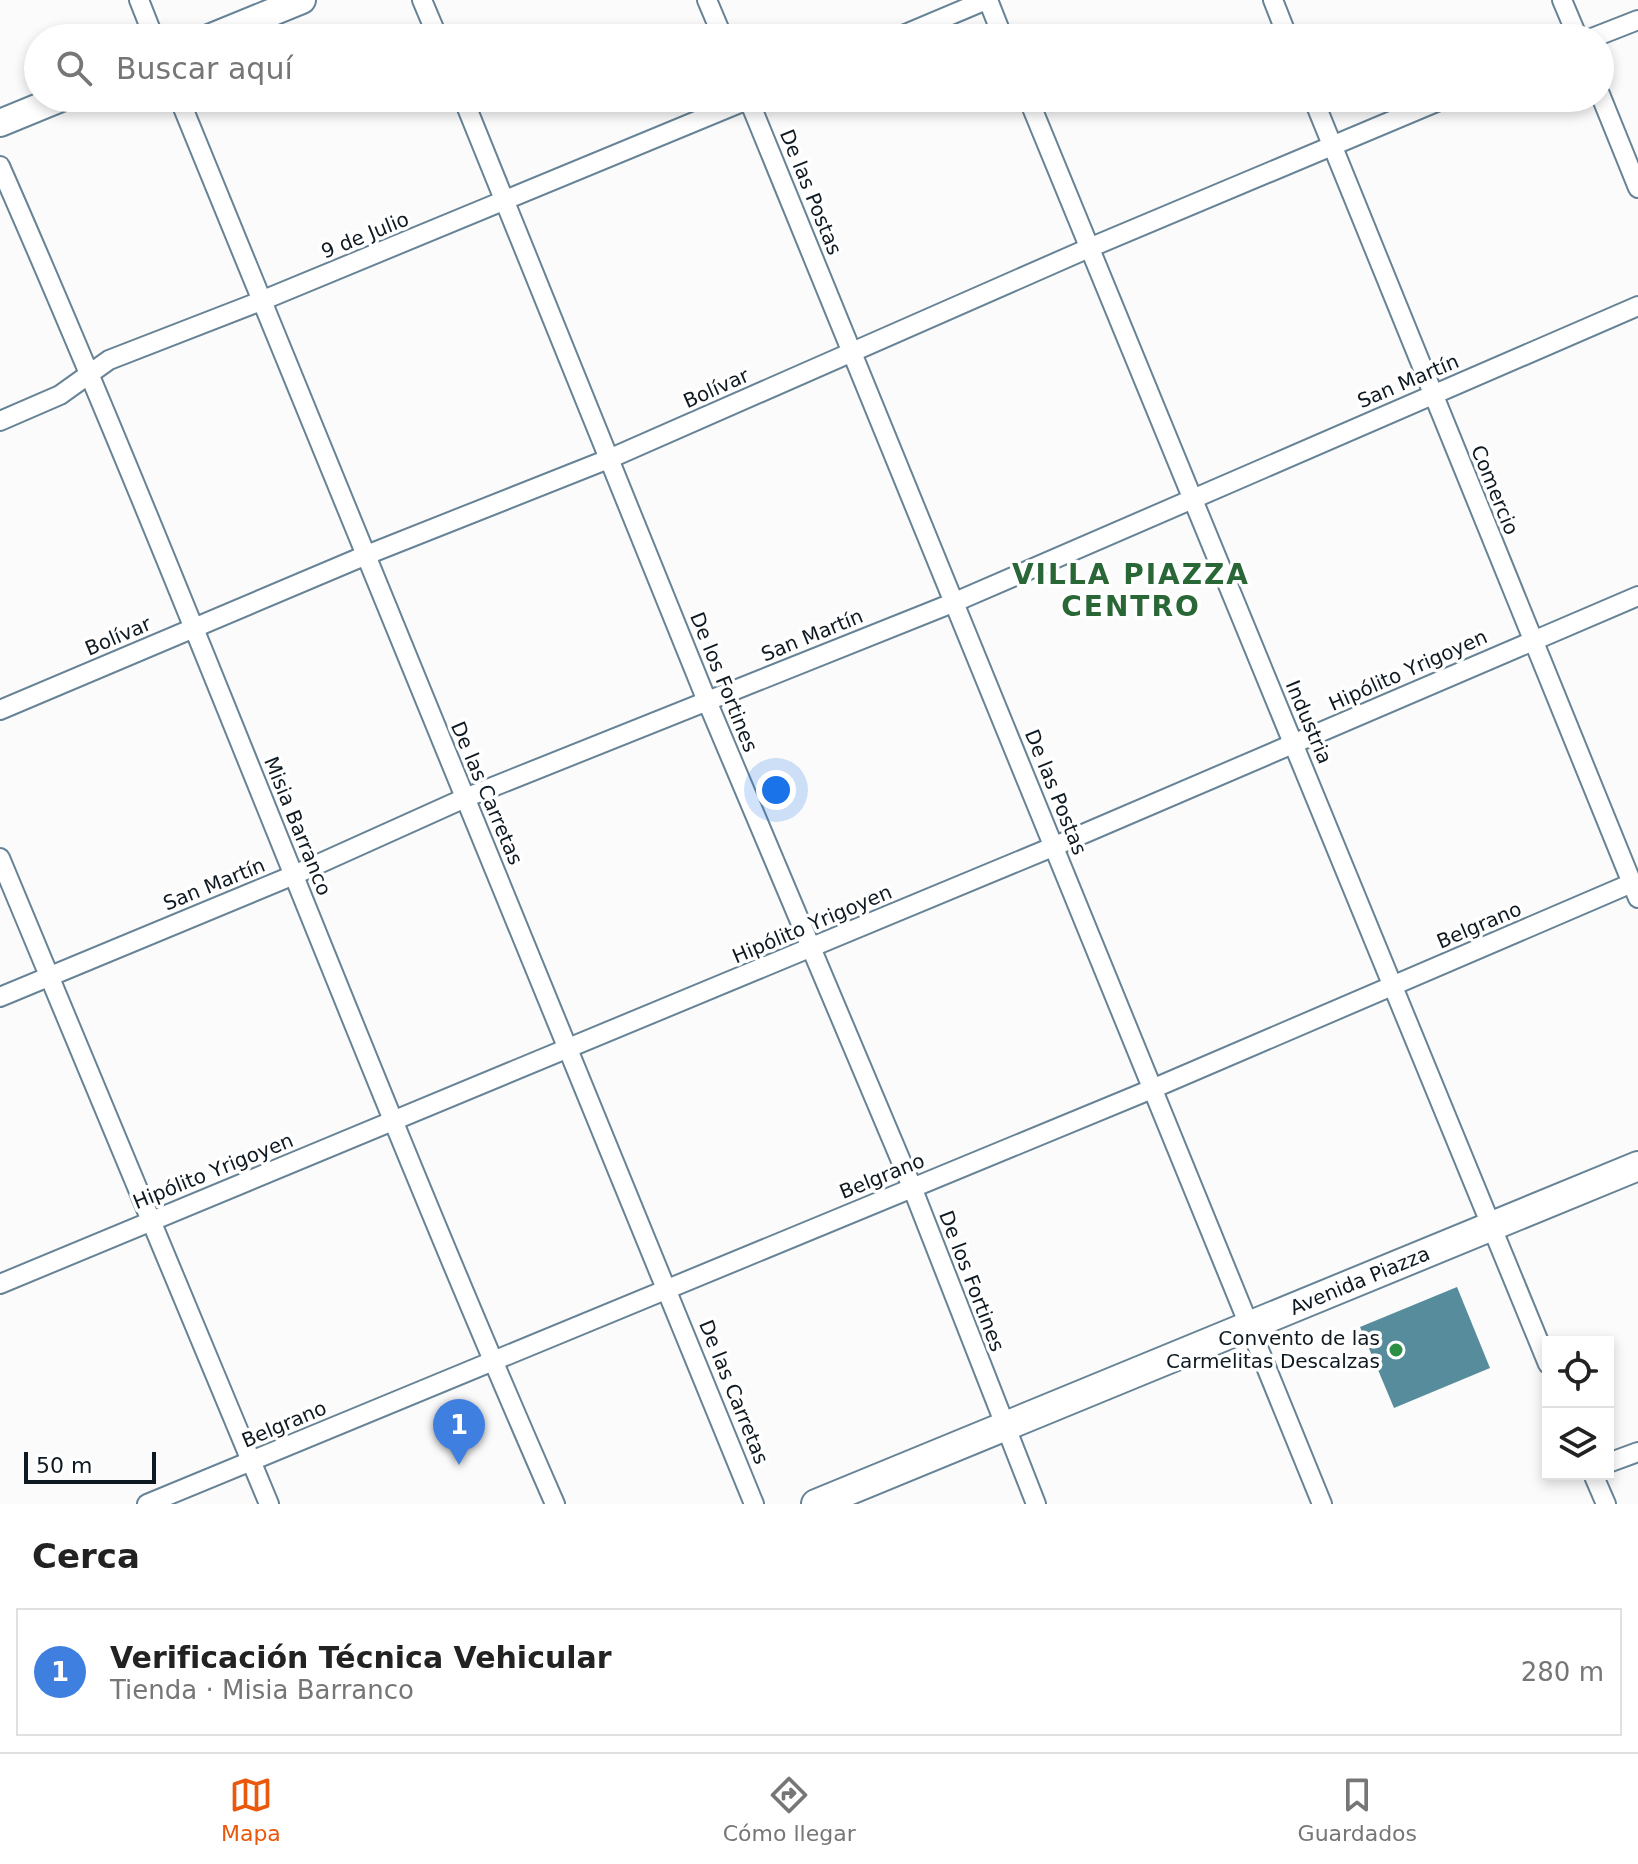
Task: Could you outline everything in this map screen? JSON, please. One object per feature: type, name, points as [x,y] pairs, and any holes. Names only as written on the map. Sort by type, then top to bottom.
[{"type":"main road","name":"Avenida Piazza","points":[[816,1504],[1638,1166]]},
{"type":"street","points":[[139,0],[148,24]]},
{"type":"street","points":[[243,24],[302,0]]},
{"type":"street","points":[[422,0],[432,24]]},
{"type":"street","points":[[707,0],[717,24]]},
{"type":"street","points":[[930,24],[987,0],[997,24]]},
{"type":"street","points":[[1273,0],[1282,24]]},
{"type":"street","points":[[1562,0],[1572,24]]},
{"type":"street","points":[[1614,29],[1638,20]]},
{"type":"street","points":[[0,123],[27,112]]},
{"type":"street","name":"De las Carretas","points":[[185,112],[754,1504]]},
{"type":"street","name":"De los Fortines","points":[[469,112],[707,701],[912,1187],[1036,1504]]},
{"type":"street","name":"9 de Julio","points":[[0,421],[60,395],[109,360],[261,301],[717,112]]},
{"type":"street","name":"De las Postas","points":[[756,112],[1152,1089],[1251,1323],[1322,1504]]},
{"type":"street","name":"Industria","points":[[1034,112],[1395,985],[1542,1349]]},
{"type":"street","name":"Comercio","points":[[1319,112],[1531,640],[1633,877]]},
{"type":"street","name":"Bolívar","points":[[0,710],[364,556],[611,458],[1089,248],[1412,112]]},
{"type":"street","points":[[1607,112],[1638,188]]},
{"type":"street","name":"Misia Barranco","points":[[0,166],[91,373],[393,1121],[555,1504]]},
{"type":"street","name":"San Martín","points":[[0,997],[294,875],[465,798],[955,602],[1638,306]]},
{"type":"street","name":"Hipólito Yrigoyen","points":[[0,1284],[1055,846],[1638,596]]},
{"type":"street","points":[[0,858],[269,1504]]},
{"type":"street","name":"Belgrano","points":[[147,1504],[1152,1089],[1395,985],[1633,877]]},
{"type":"street","points":[[1614,1461],[1638,1452]]},
{"type":"street","points":[[1596,1480],[1606,1504]]},
{"type":"building","name":"Convento de las Carmelitas Descalzas","points":[[1457,1287],[1490,1368],[1394,1408],[1360,1327]]},
{"type":"place","name":"Convento de las Carmelitas Descalzas","points":[[1396,1350]]},
{"type":"place","name":"Verificación Técnica Vehicular","points":[[459,1465]]},
{"type":"district","name":"VILLA PIAZZA CENTRO","points":[[1131,590]]}]
